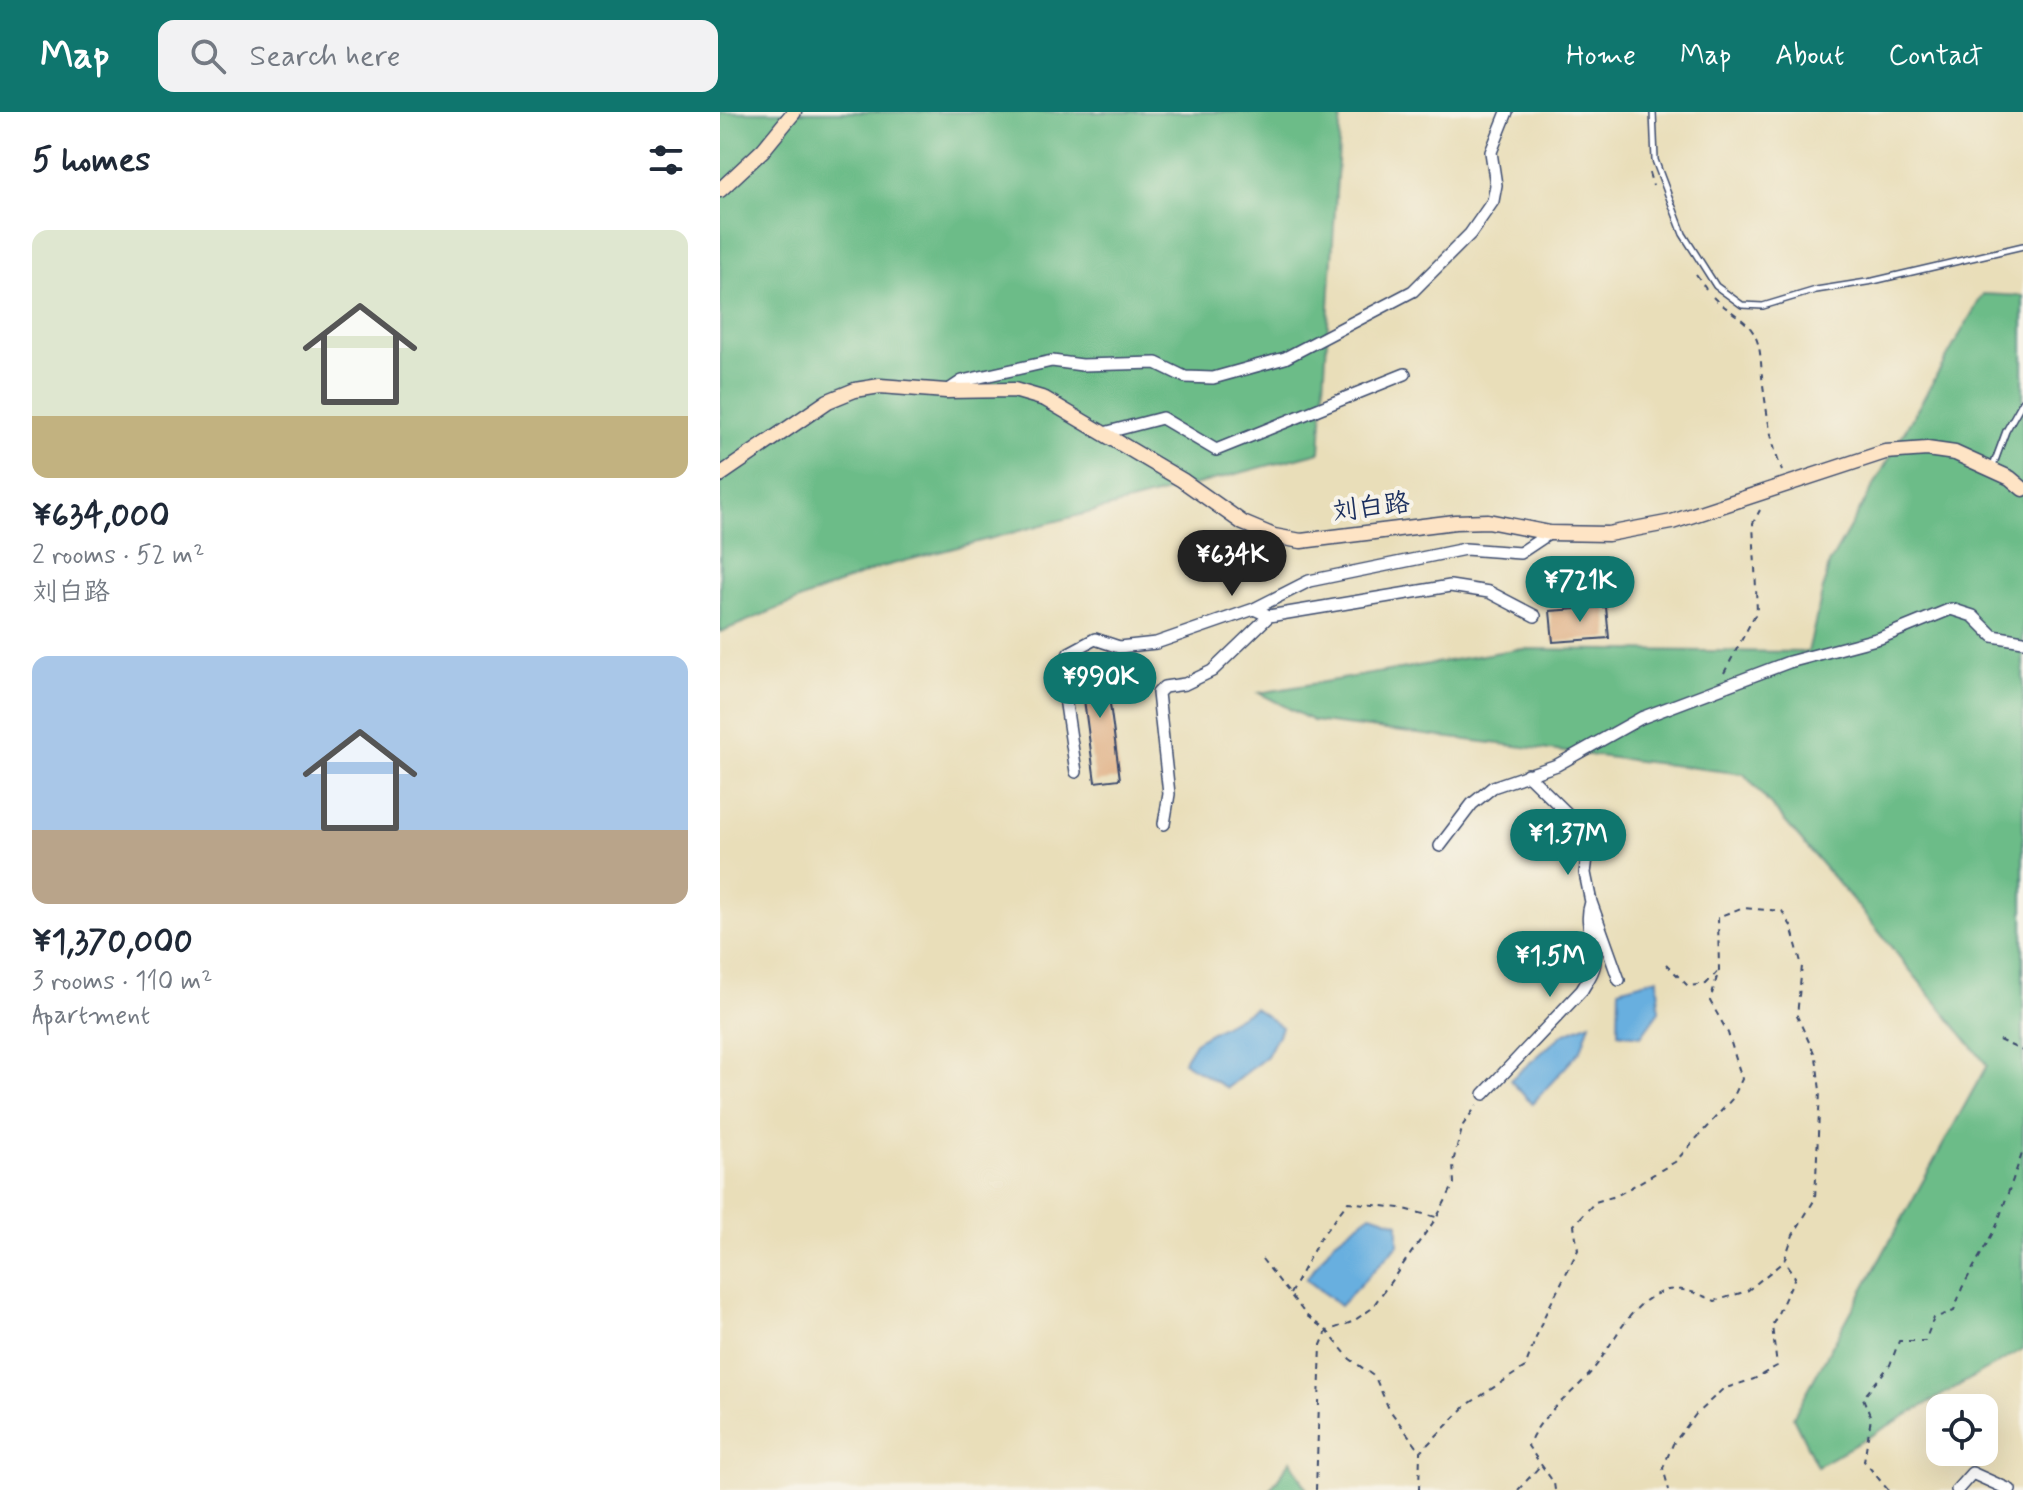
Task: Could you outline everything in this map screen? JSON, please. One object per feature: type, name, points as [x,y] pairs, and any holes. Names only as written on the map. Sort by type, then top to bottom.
[{"type":"street","points":[[720,190],[763,150],[794,112]]},
{"type":"street","points":[[946,391],[962,381],[1052,361],[1082,365],[1156,363],[1185,377],[1213,378],[1285,358],[1413,291],[1470,234],[1493,201],[1496,185],[1491,152],[1507,112]]},
{"type":"street","points":[[1104,433],[1162,418],[1216,450],[1405,374]]},
{"type":"street","name":"刘白路","points":[[720,475],[828,401],[855,390],[880,386],[946,391],[1014,390],[1045,399],[1182,480],[1243,523],[1274,536],[1301,541],[1455,522],[1488,521],[1550,533],[1608,534],[1672,522],[1885,452],[1927,449],[1955,453],[2010,478],[2023,489]]},
{"type":"street","points":[[1076,772],[1061,671],[1069,653],[1095,639],[1119,647],[1156,643],[1254,609],[1309,581],[1465,549],[1520,553],[1550,533]]},
{"type":"street","points":[[1254,609],[1269,616],[1450,586],[1489,592],[1535,616]]},
{"type":"street","points":[[1440,846],[1472,804],[1493,787],[1557,765],[1641,718],[1789,662],[1880,638],[1951,609],[1973,616],[1993,636],[2023,641]]},
{"type":"street","points":[[1164,824],[1169,794],[1158,693],[1164,687],[1185,684],[1212,671],[1269,616]]},
{"type":"street","points":[[1527,774],[1579,825],[1589,842],[1585,873],[1591,902],[1619,980]]},
{"type":"street","points":[[1484,1094],[1582,990],[1591,975],[1595,959],[1586,916],[1591,902]]},
{"type":"street","points":[[1957,1490],[1972,1473],[2010,1490]]},
{"type":"lane","points":[[1653,112],[1655,160],[1683,234],[1716,286],[1728,298],[1742,305],[1763,306],[1816,290],[1873,281],[2023,246]]},
{"type":"lane","points":[[1992,470],[2006,431],[2023,401]]},
{"type":"path","points":[[1749,326],[1759,344],[1762,383],[1775,454],[1788,483]]},
{"type":"path","points":[[1709,693],[1728,668],[1757,611],[1753,523],[1764,502],[1744,497]]},
{"type":"path","points":[[1420,1452],[1467,1405],[1525,1367],[1543,1319],[1578,1250],[1574,1225],[1595,1202],[1616,1196],[1675,1162],[1733,1098],[1742,1079],[1728,1033],[1710,1001],[1719,970],[1718,917],[1741,908],[1782,911],[1791,926],[1802,966],[1797,1016],[1816,1057],[1820,1091],[1815,1199],[1793,1235],[1784,1261],[1747,1291],[1715,1301],[1694,1291],[1662,1291],[1632,1313],[1591,1371],[1535,1427],[1528,1446],[1555,1490]]},
{"type":"path","points":[[1666,964],[1688,986],[1706,984],[1719,970]]},
{"type":"path","points":[[1999,1040],[2023,1051]]},
{"type":"path","points":[[1316,1490],[1321,1345],[1327,1331],[1352,1322],[1371,1309],[1437,1217],[1454,1184],[1453,1162],[1463,1125],[1484,1094]]},
{"type":"path","points":[[1888,1490],[1864,1461],[1871,1418],[1863,1398],[1890,1365],[1899,1341],[1925,1341],[1934,1318],[1954,1311],[1962,1288],[1996,1227],[2023,1151]]},
{"type":"path","points":[[1290,1295],[1320,1238],[1348,1202],[1400,1208],[1437,1217]]},
{"type":"path","points":[[1262,1259],[1307,1316],[1327,1331],[1350,1359],[1375,1377],[1389,1409],[1420,1452],[1419,1490]]},
{"type":"path","points":[[1669,1490],[1663,1468],[1673,1444],[1696,1414],[1723,1389],[1754,1379],[1777,1366],[1772,1326],[1795,1277],[1784,1261]]},
{"type":"path","points":[[1518,1490],[1541,1465]]},
{"type":"green space","points":[[720,112],[1341,112],[1320,452],[878,568],[720,632]]},
{"type":"green space","points":[[1983,294],[2023,296],[2023,1349],[1944,1394],[1926,1394],[1926,1404],[1817,1466],[1793,1417],[1987,1065],[1858,906],[1744,774],[1313,721],[1259,693],[1518,649],[1808,652],[1829,564]]},
{"type":"green space","points":[[1291,1460],[1307,1490],[1270,1490]]},
{"type":"water","points":[[1658,978],[1659,1011],[1641,1036],[1618,1033],[1619,989]]},
{"type":"water","points":[[1255,1008],[1282,1027],[1267,1056],[1227,1088],[1183,1062],[1196,1041]]},
{"type":"water","points":[[1590,1023],[1581,1050],[1532,1104],[1510,1080],[1563,1034]]},
{"type":"water","points":[[1371,1214],[1398,1223],[1398,1245],[1340,1306],[1306,1279],[1334,1242]]},
{"type":"building","points":[[1606,607],[1609,638],[1553,642],[1550,611]]},
{"type":"building","points":[[1104,659],[1120,779],[1095,782],[1079,662]]}]
